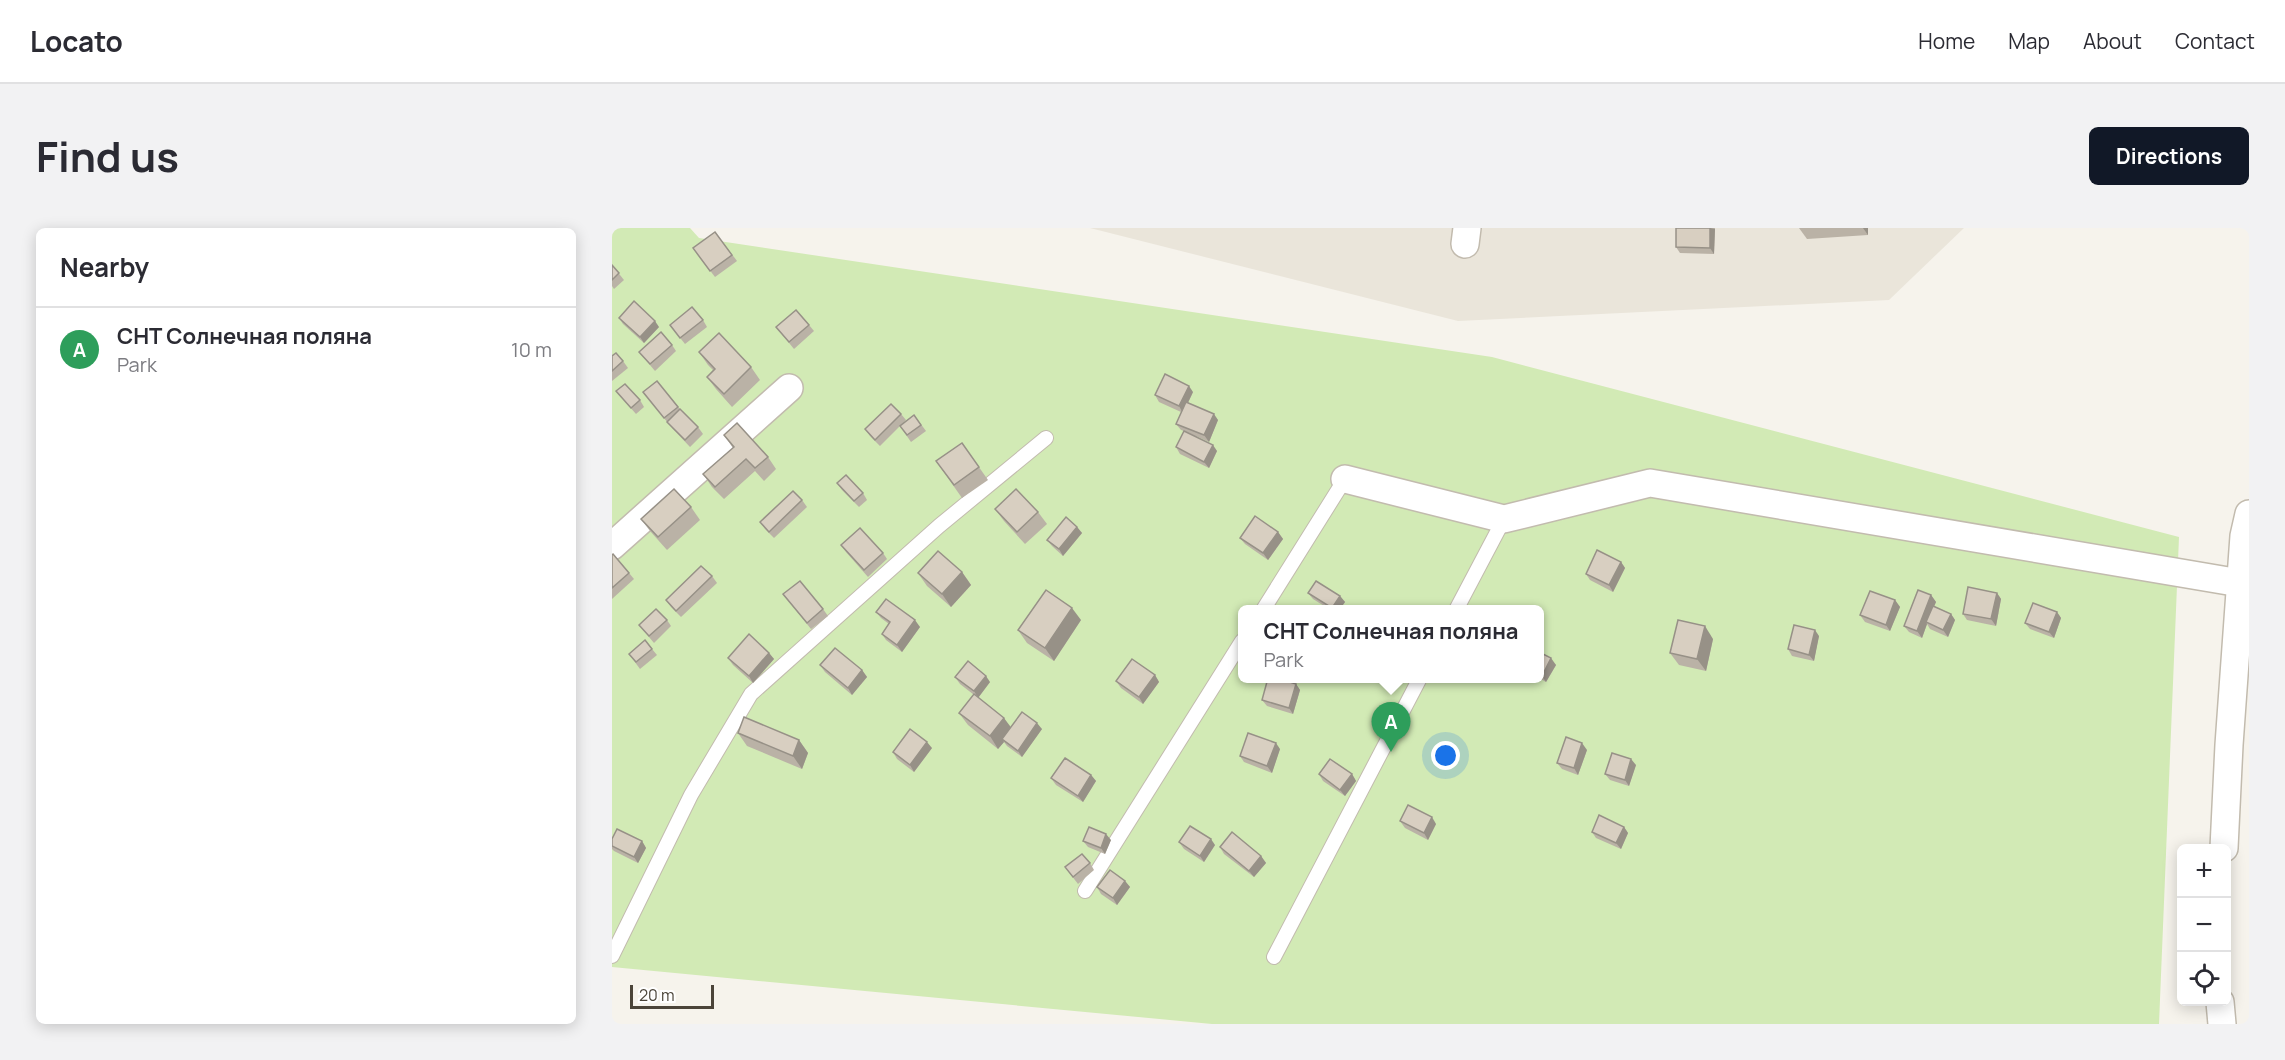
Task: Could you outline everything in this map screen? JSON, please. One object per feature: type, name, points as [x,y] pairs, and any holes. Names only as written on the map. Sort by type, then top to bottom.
[{"type":"street","points":[[612,546],[789,388]]},
{"type":"street","points":[[1345,479],[1504,519],[1650,483],[2240,583]]},
{"type":"street","points":[[2224,844],[2240,583],[2244,536],[2249,514]]},
{"type":"street","points":[[2220,1006],[2222,1024]]},
{"type":"lane","points":[[612,956],[691,795],[751,694],[939,526],[1046,438]]},
{"type":"lane","points":[[1266,605],[1345,479]]},
{"type":"lane","points":[[1458,605],[1504,519]]},
{"type":"lane","points":[[1085,891],[1238,647]]},
{"type":"lane","points":[[1274,957],[1417,683]]},
{"type":"shaded area","points":[[1090,228],[1964,228],[1889,300],[1458,321]]},
{"type":"green space","points":[[612,228],[690,228],[699,238],[1492,357],[2179,537],[2159,1024],[1212,1024],[612,967]]},
{"type":"building","points":[[1676,228],[1710,228],[1710,248],[1676,247]]},
{"type":"building","points":[[715,232],[732,255],[710,271],[693,248]]},
{"type":"building","points":[[612,265],[619,273],[612,280]]},
{"type":"building","points":[[634,301],[655,321],[640,337],[619,318]]},
{"type":"building","points":[[692,307],[703,320],[680,338],[670,325]]},
{"type":"building","points":[[796,310],[809,325],[789,342],[776,327]]},
{"type":"building","points":[[661,332],[672,345],[650,364],[639,352]]},
{"type":"building","points":[[719,333],[751,367],[724,394],[707,377],[715,369],[699,352]]},
{"type":"building","points":[[616,353],[623,361],[612,371],[612,356]]},
{"type":"building","points":[[1165,374],[1189,386],[1179,406],[1155,395]]},
{"type":"building","points":[[657,381],[678,407],[664,418],[643,392]]},
{"type":"building","points":[[625,384],[640,400],[631,408],[616,391]]},
{"type":"building","points":[[1186,402],[1214,414],[1204,435],[1176,424]]},
{"type":"building","points":[[891,404],[901,414],[875,440],[865,429]]},
{"type":"building","points":[[680,409],[698,427],[685,440],[667,422]]},
{"type":"building","points":[[914,415],[921,425],[907,435],[900,426]]},
{"type":"building","points":[[737,423],[768,457],[755,468],[746,459],[715,487],[703,474],[734,447],[724,435]]},
{"type":"building","points":[[1184,431],[1213,445],[1204,462],[1176,447]]},
{"type":"building","points":[[962,443],[979,467],[954,485],[936,461]]},
{"type":"building","points":[[846,475],[863,493],[854,501],[837,483]]},
{"type":"building","points":[[674,489],[691,507],[658,537],[641,519]]},
{"type":"building","points":[[1016,489],[1038,512],[1017,532],[995,509]]},
{"type":"building","points":[[793,491],[802,500],[769,532],[760,522]]},
{"type":"building","points":[[1255,516],[1278,532],[1263,553],[1240,538]]},
{"type":"building","points":[[1066,517],[1077,527],[1059,549],[1047,540]]},
{"type":"building","points":[[860,528],[883,553],[864,570],[841,545]]},
{"type":"building","points":[[1597,550],[1621,562],[1609,585],[1586,574]]},
{"type":"building","points":[[938,551],[962,572],[942,594],[918,573]]},
{"type":"building","points":[[612,555],[629,573],[612,588]]},
{"type":"building","points":[[701,566],[712,576],[676,611],[666,600]]},
{"type":"building","points":[[800,581],[823,609],[807,623],[783,594]]},
{"type":"building","points":[[1316,581],[1340,596],[1334,605],[1327,605],[1308,593]]},
{"type":"building","points":[[1968,587],[1997,593],[1991,619],[1963,614]]},
{"type":"building","points":[[1046,590],[1072,608],[1045,648],[1018,630]]},
{"type":"building","points":[[1918,590],[1931,595],[1917,631],[1904,626]]},
{"type":"building","points":[[1870,591],[1895,600],[1886,625],[1860,615]]},
{"type":"building","points":[[886,599],[915,620],[897,645],[882,634],[890,622],[876,612]]},
{"type":"building","points":[[2033,603],[2057,612],[2049,632],[2025,623]]},
{"type":"building","points":[[1933,606],[1951,614],[1943,630],[1926,622]]},
{"type":"building","points":[[656,609],[667,620],[649,636],[639,625]]},
{"type":"building","points":[[1678,620],[1705,626],[1697,659],[1670,653]]},
{"type":"building","points":[[1794,625],[1815,630],[1809,655],[1788,649]]},
{"type":"building","points":[[749,634],[769,653],[749,676],[728,658]]},
{"type":"building","points":[[645,640],[652,649],[636,662],[629,654]]},
{"type":"building","points":[[835,648],[862,670],[848,688],[820,665]]},
{"type":"building","points":[[1544,654],[1551,658],[1544,672]]},
{"type":"building","points":[[1132,659],[1155,675],[1139,697],[1116,681]]},
{"type":"building","points":[[968,661],[986,676],[974,691],[955,677]]},
{"type":"building","points":[[1267,683],[1296,684],[1289,708],[1262,700]]},
{"type":"building","points":[[974,694],[1004,718],[990,736],[959,713]]},
{"type":"building","points":[[1022,712],[1037,723],[1018,751],[1002,739]]},
{"type":"building","points":[[744,717],[799,740],[793,756],[738,733]]},
{"type":"building","points":[[910,729],[927,742],[910,765],[893,752]]},
{"type":"building","points":[[1248,733],[1276,743],[1267,766],[1240,756]]},
{"type":"building","points":[[1566,737],[1582,743],[1574,768],[1557,763]]},
{"type":"building","points":[[1612,753],[1631,759],[1625,780],[1605,774]]},
{"type":"building","points":[[1065,758],[1091,775],[1078,796],[1051,778]]},
{"type":"building","points":[[1330,759],[1352,774],[1340,790],[1319,774]]},
{"type":"building","points":[[1408,805],[1432,817],[1424,833],[1400,821]]},
{"type":"building","points":[[1599,815],[1624,827],[1616,843],[1592,832]]},
{"type":"building","points":[[1190,826],[1211,839],[1200,856],[1179,842]]},
{"type":"building","points":[[1089,827],[1106,834],[1101,848],[1083,841]]},
{"type":"building","points":[[617,829],[642,841],[634,857],[612,846],[612,839]]},
{"type":"building","points":[[1232,832],[1261,856],[1249,871],[1220,847]]},
{"type":"building","points":[[1082,854],[1090,863],[1073,877],[1065,867]]},
{"type":"building","points":[[1110,870],[1125,881],[1113,898],[1097,887]]},
{"type":"place","name":"СНТ Солнечная поляна","points":[[1391,752]]}]
